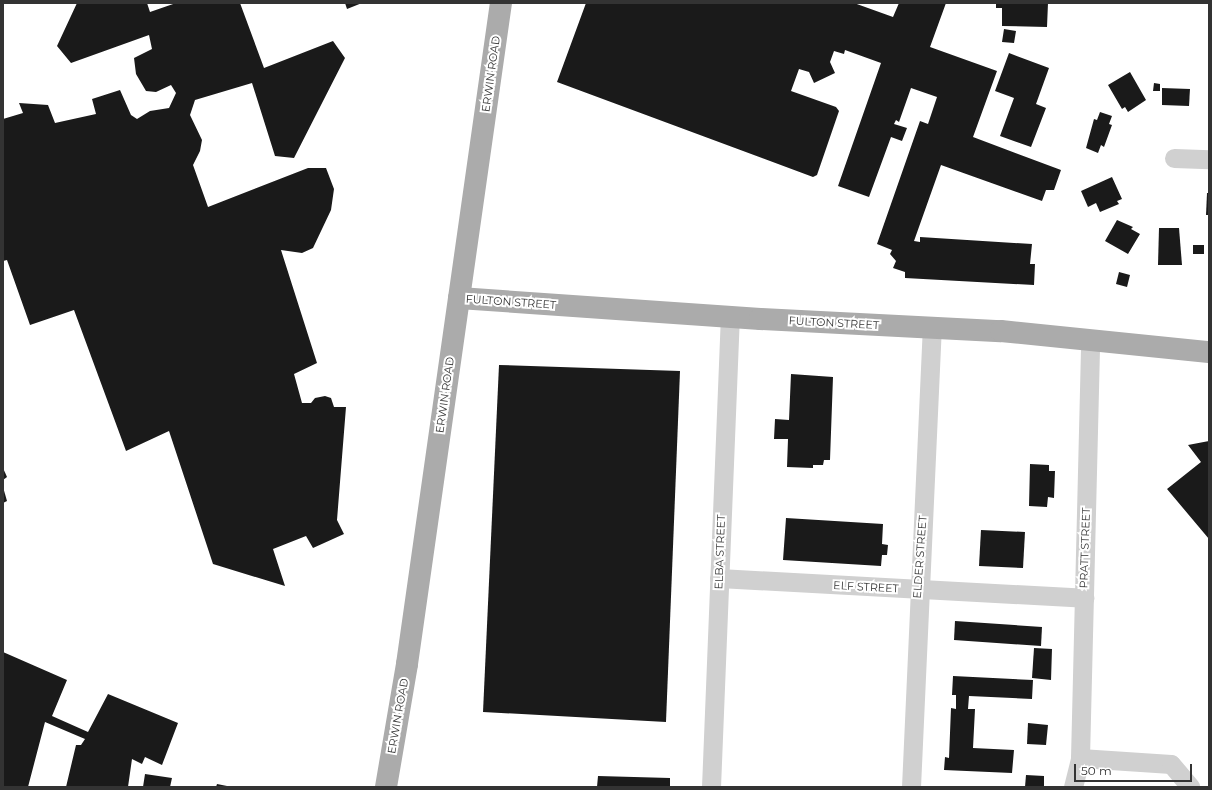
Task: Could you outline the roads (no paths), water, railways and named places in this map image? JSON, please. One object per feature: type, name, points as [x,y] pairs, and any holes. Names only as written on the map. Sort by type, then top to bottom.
[{"type":"main road","name":"ERWIN ROAD","points":[[386,787],[407,664],[501,3]]},
{"type":"main road","name":"FULTON STREET","points":[[459,298],[730,317],[932,328],[1090,339],[1209,352]]},
{"type":"street","points":[[1174,158],[1209,159]]},
{"type":"street","name":"ELBA STREET","points":[[711,787],[730,317]]},
{"type":"street","name":"ELDER STREET","points":[[910,787],[918,590],[932,328]]},
{"type":"street","name":"PRATT STREET","points":[[1073,787],[1080,758],[1090,339]]},
{"type":"street","name":"ELF STREET","points":[[719,578],[1084,598]]},
{"type":"street","points":[[1080,758],[1171,764],[1190,787]]}]
